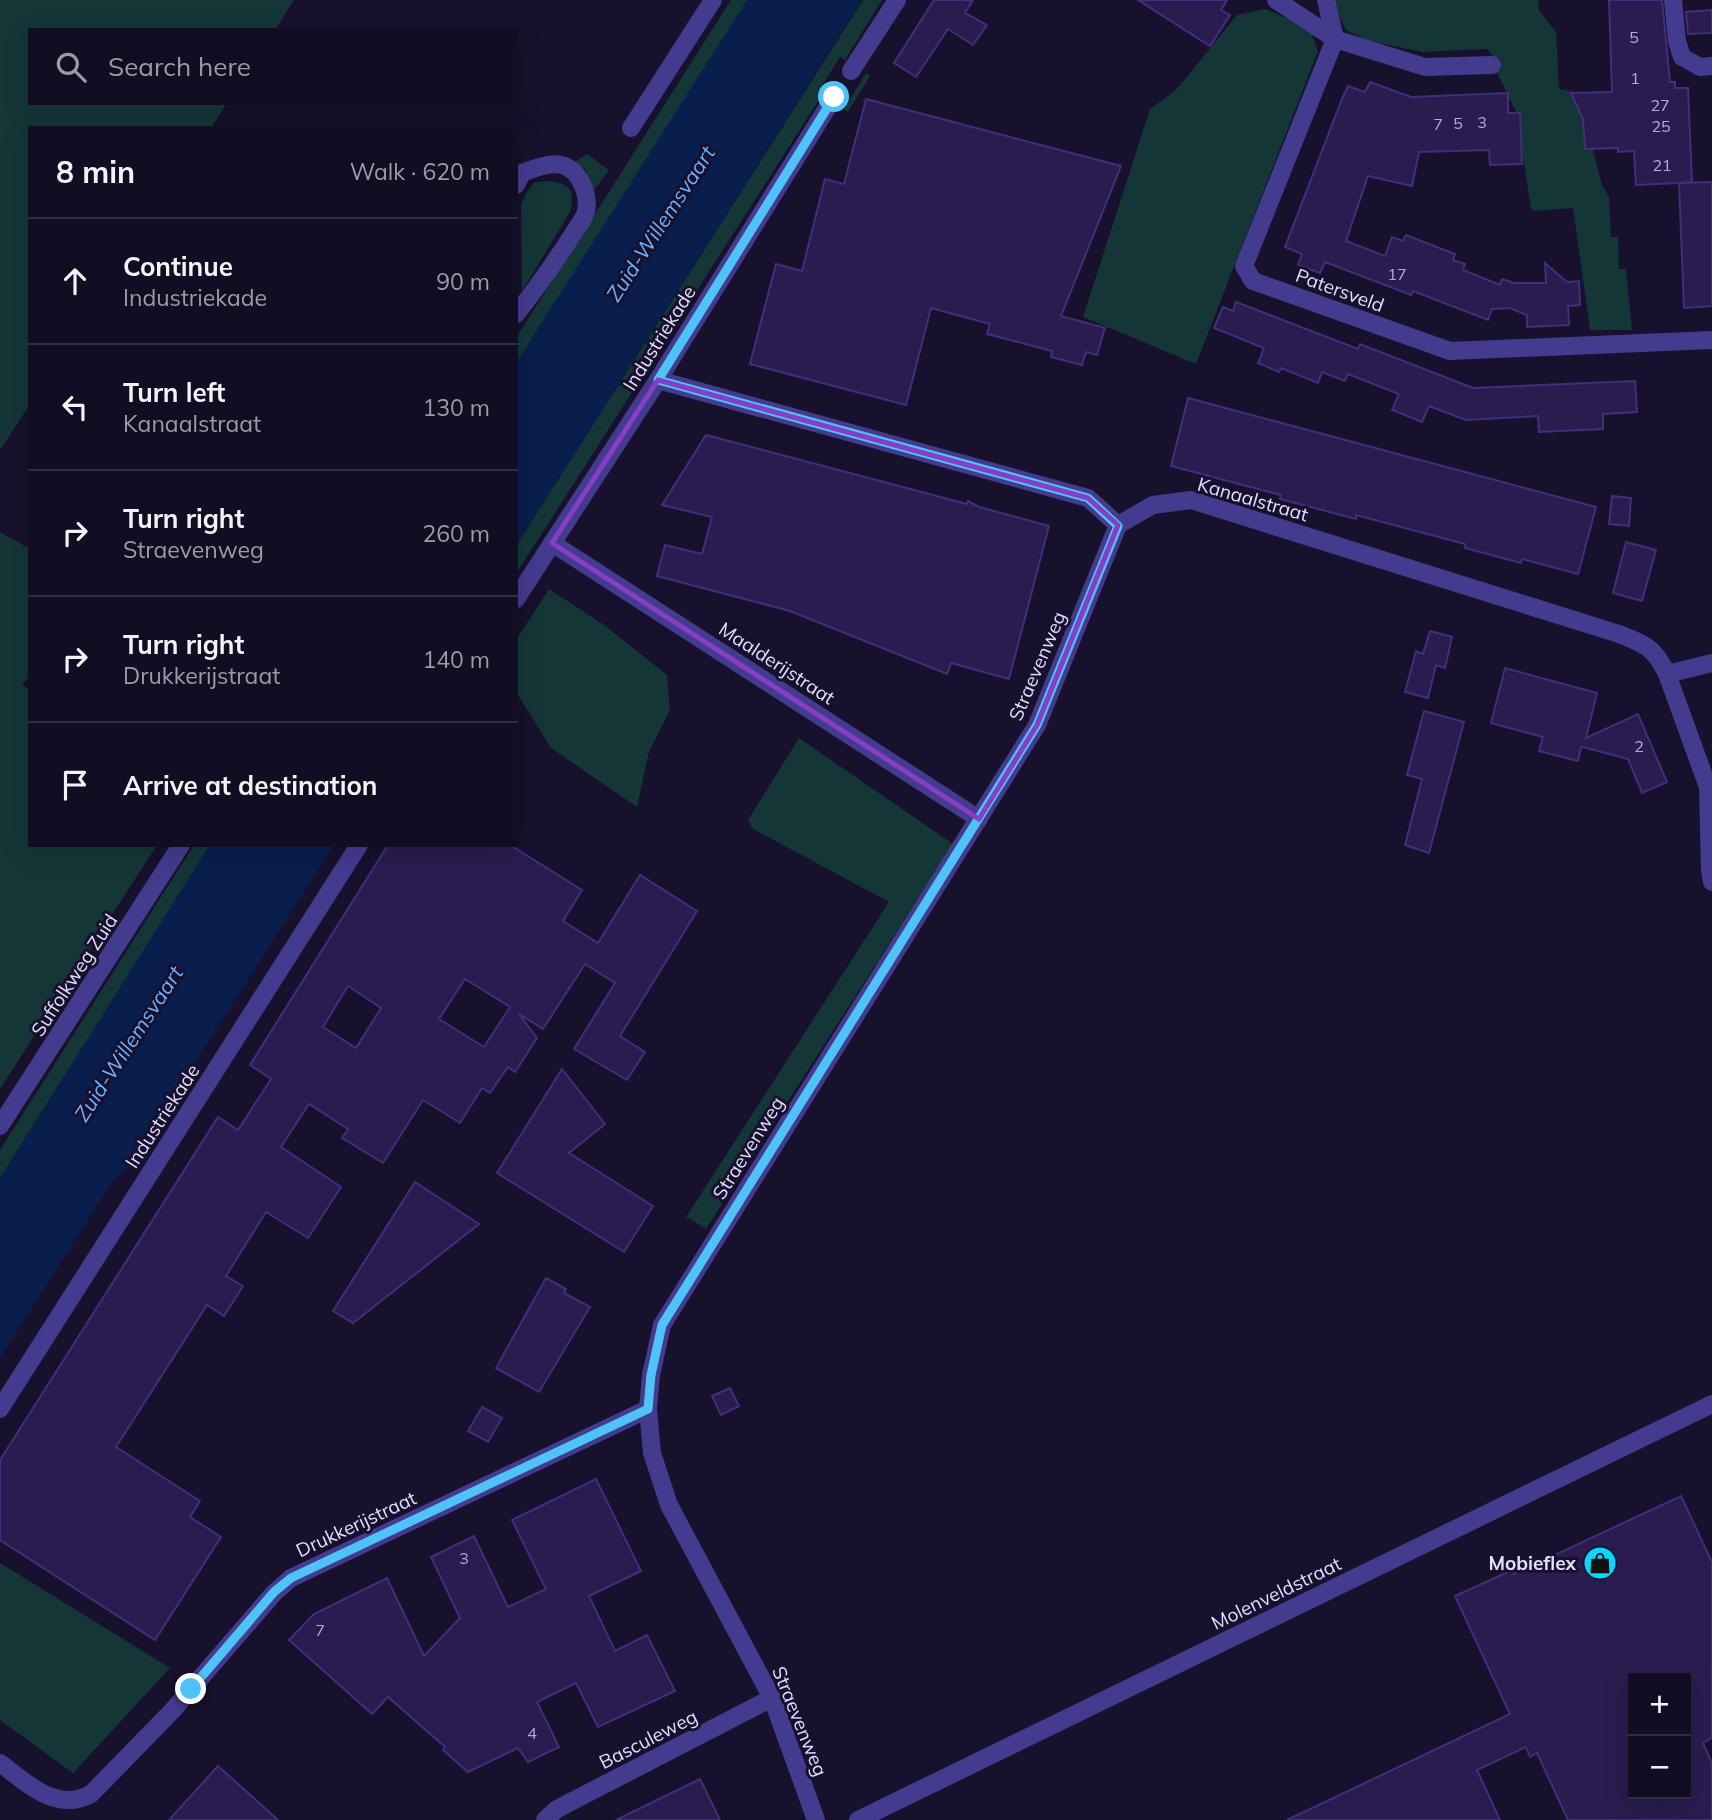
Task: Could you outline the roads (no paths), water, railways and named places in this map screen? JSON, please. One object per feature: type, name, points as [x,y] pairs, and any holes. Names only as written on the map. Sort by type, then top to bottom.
[{"type":"street","points":[[631,128],[713,0]]},
{"type":"street","points":[[851,71],[897,0]]},
{"type":"street","points":[[1276,0],[1335,39],[1425,67],[1492,65]]},
{"type":"street","points":[[1325,0],[1335,39]]},
{"type":"street","points":[[1673,0],[1676,41],[1682,57],[1700,67],[1712,66]]},
{"type":"street","name":"Patersveld","points":[[1335,39],[1244,266],[1253,281],[1450,351],[1712,340]]},
{"type":"street","name":"Industriekade","points":[[518,596],[658,380],[834,97]]},
{"type":"street","points":[[518,181],[522,173],[540,166],[560,164],[580,179],[586,193],[586,212],[542,282],[518,312]]},
{"type":"street","points":[[658,380],[1088,498],[1118,526]]},
{"type":"street","name":"Kanaalstraat","points":[[1118,526],[1153,505],[1191,500],[1647,645],[1660,658],[1667,674],[1708,788],[1712,882]]},
{"type":"street","name":"Straevenweg","points":[[816,1820],[772,1698],[669,1505],[652,1453],[648,1409],[651,1375],[662,1325],[1037,725],[1118,526]]},
{"type":"street","name":"Maalderijstraat","points":[[552,543],[979,819]]},
{"type":"street","points":[[1667,674],[1712,663]]},
{"type":"street","name":"Suffolkweg Zuid","points":[[0,1126],[180,847]]},
{"type":"street","name":"Industriekade","points":[[0,1409],[358,847]]},
{"type":"street","name":"Molenveldstraat","points":[[858,1820],[1712,1404]]},
{"type":"street","name":"Drukkerijstraat","points":[[0,1763],[49,1797],[72,1801],[91,1794],[172,1711],[274,1592],[291,1578],[648,1409]]},
{"type":"street","name":"Basculeweg","points":[[545,1820],[557,1809],[772,1698]]},
{"type":"water","name":"Zuid-Willemsvaart","points":[[747,0],[862,0],[518,543],[518,360]]},
{"type":"water","name":"Zuid-Willemsvaart","points":[[209,847],[333,847],[128,1167],[112,1182],[0,1358],[0,1178]]},
{"type":"place","name":"Mobieflex","points":[[1600,1563]]}]
